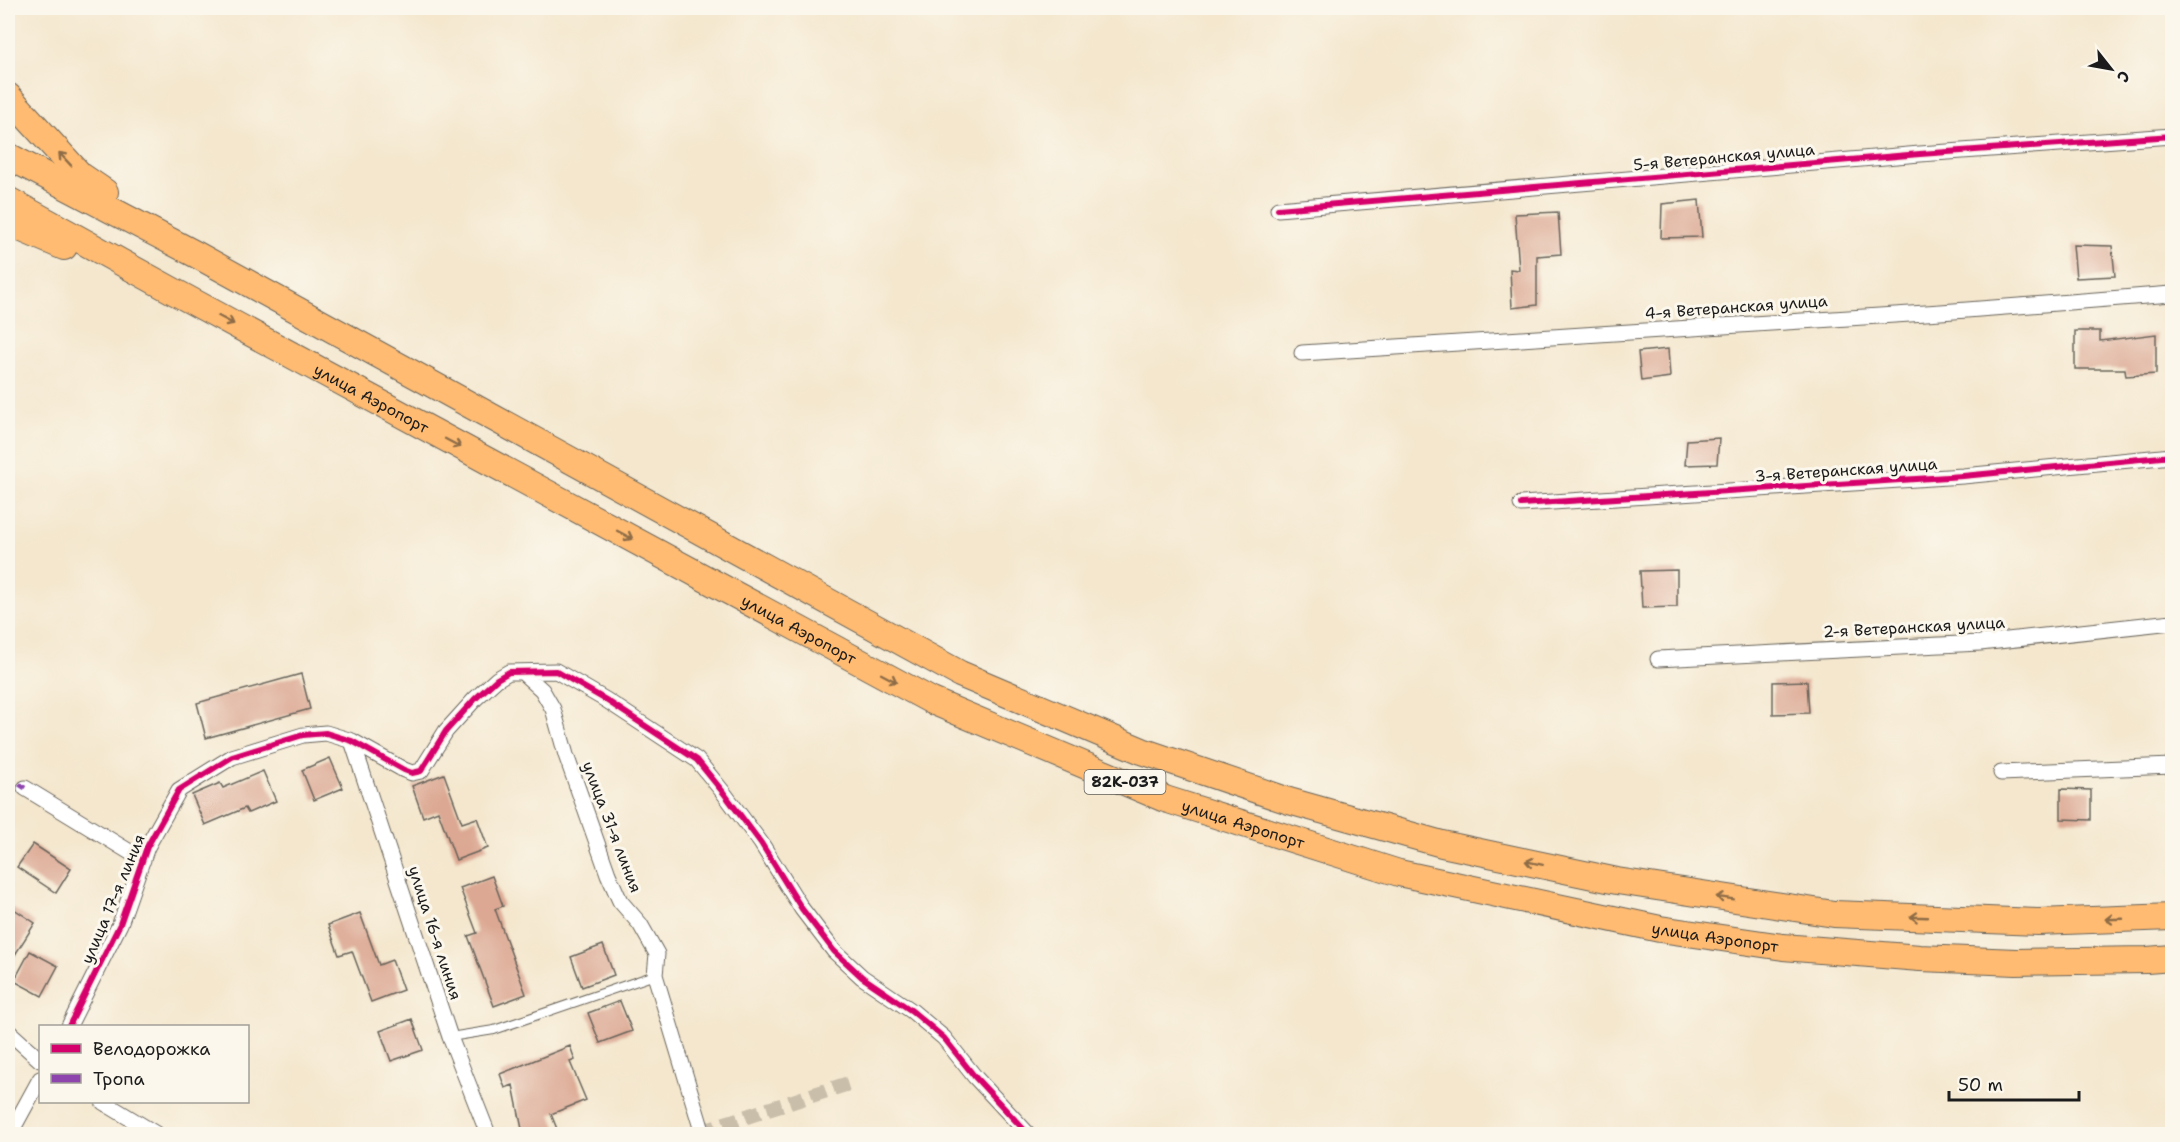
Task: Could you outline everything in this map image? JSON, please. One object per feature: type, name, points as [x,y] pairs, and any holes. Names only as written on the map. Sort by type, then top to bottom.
[{"type":"main road","points":[[8,96],[80,175],[197,255]]},
{"type":"main road","points":[[8,156],[197,255],[960,674],[1142,751],[1266,793],[1442,844],[1617,881],[1834,914],[2038,922],[2172,917]]},
{"type":"main road","points":[[8,200],[175,292]]},
{"type":"main road","points":[[8,224],[175,292]]},
{"type":"main road","name":"улица Аэропорт","points":[[175,292],[933,701],[1165,799],[1399,873],[1660,929],[1783,947],[1920,958],[2016,962],[2172,958]]},
{"type":"street","name":"5-я Ветеранская улица","points":[[1278,209],[1920,154],[2172,136]]},
{"type":"street","name":"4-я Ветеранская улица","points":[[1302,352],[1941,312],[2172,294]]},
{"type":"street","name":"3-я Ветеранская улица","points":[[1521,504],[1963,476],[2172,456]]},
{"type":"street","name":"2-я Ветеранская улица","points":[[1658,659],[1980,643],[2172,622]]},
{"type":"street","name":"улица 17-я линия","points":[[70,1025],[120,924],[147,847],[179,789],[232,757],[303,735],[326,732],[352,741],[412,774],[422,771],[446,731],[497,679],[509,672],[556,671],[606,700],[697,760],[761,843],[802,909],[834,951],[862,977],[912,1011],[944,1038],[975,1077],[1028,1134]]},
{"type":"street","name":"улица 31-я линия","points":[[522,672],[542,690],[553,709],[566,755],[608,874],[620,901],[640,924],[657,954],[655,975],[699,1133]]},
{"type":"street","name":"улица 16-я линия","points":[[352,741],[450,1036],[488,1134]]},
{"type":"street","points":[[2001,773],[2172,766]]},
{"type":"street","points":[[26,788],[143,860]]},
{"type":"street","points":[[8,1031],[39,1059]]},
{"type":"street","points":[[10,1134],[39,1081]]},
{"type":"street","points":[[106,1103],[156,1134]]},
{"type":"lane","points":[[450,1036],[494,1030],[655,975]]},
{"type":"building","points":[[1699,200],[1702,237],[1661,238],[1662,204]]},
{"type":"building","points":[[1558,212],[1561,254],[1537,256],[1537,305],[1512,308],[1510,269],[1519,270],[1515,214]]},
{"type":"building","points":[[2073,245],[2112,246],[2115,276],[2076,278]]},
{"type":"building","points":[[2075,331],[2100,331],[2100,341],[2156,334],[2156,374],[2126,376],[2125,369],[2075,369]]},
{"type":"building","points":[[1668,349],[1670,377],[1641,381],[1638,352]]},
{"type":"building","points":[[1719,438],[1717,464],[1685,465],[1687,440]]},
{"type":"building","points":[[1677,570],[1677,607],[1642,608],[1640,571]]},
{"type":"building","points":[[301,674],[310,709],[206,738],[197,703]]},
{"type":"building","points":[[1807,681],[1809,713],[1773,714],[1773,682]]},
{"type":"building","points":[[330,758],[343,788],[314,800],[302,770]]},
{"type":"building","points":[[263,771],[276,801],[248,813],[245,808],[205,825],[192,795],[220,783],[223,788]]},
{"type":"building","points":[[444,774],[462,823],[477,818],[488,848],[456,860],[438,811],[423,817],[412,786]]},
{"type":"building","points":[[2061,789],[2091,790],[2091,820],[2061,819]]},
{"type":"building","points":[[33,844],[71,869],[56,893],[17,867]]},
{"type":"building","points":[[492,876],[503,906],[495,909],[526,994],[494,1006],[468,936],[477,933],[460,888]]},
{"type":"building","points":[[8,905],[35,923],[8,966]]},
{"type":"building","points":[[360,913],[379,965],[392,960],[403,990],[371,1002],[352,951],[339,955],[328,925]]},
{"type":"building","points":[[603,945],[614,975],[582,987],[571,957]]},
{"type":"building","points":[[30,951],[58,966],[42,996],[14,981]]},
{"type":"building","points":[[620,1001],[632,1031],[600,1043],[588,1013]]},
{"type":"building","points":[[412,1019],[423,1050],[391,1061],[380,1031]]},
{"type":"building","points":[[570,1046],[575,1060],[570,1062],[586,1100],[551,1114],[559,1134],[523,1134],[513,1085],[505,1088],[500,1074]]},
{"type":"tunnel","points":[[702,1131],[853,1082]]},
{"type":"marked path","points":[[8,777],[25,788]]},
{"type":"cycle path","points":[[1278,209],[1920,154],[2172,136]]},
{"type":"cycle path","points":[[1521,504],[1963,476],[2172,456]]},
{"type":"cycle path","points":[[70,1025],[120,924],[147,847],[179,790],[232,757],[303,735],[326,733],[352,741],[404,770],[412,773],[421,771],[446,731],[497,679],[509,672],[556,671],[606,700],[697,760],[761,843],[802,909],[834,951],[862,977],[912,1011],[944,1038],[975,1077],[1028,1134]]}]
